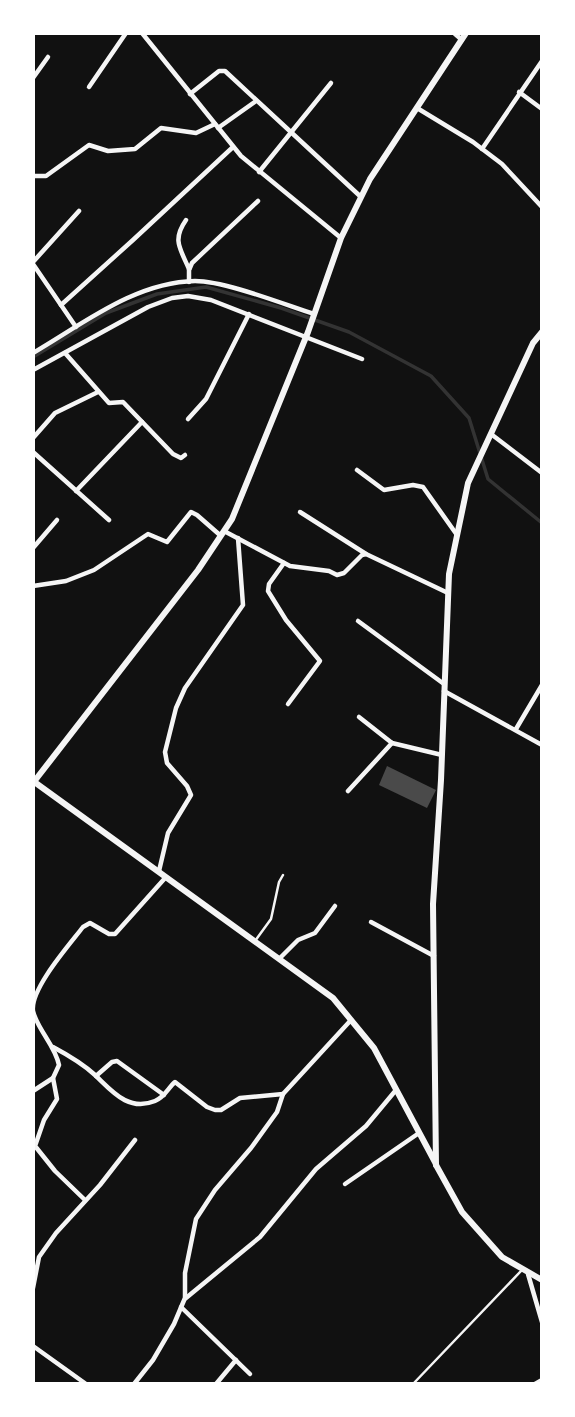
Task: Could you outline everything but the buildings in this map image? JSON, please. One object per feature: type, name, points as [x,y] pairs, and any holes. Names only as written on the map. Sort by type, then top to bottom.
[{"type":"street","points":[[89,87],[126,33]]},
{"type":"street","points":[[143,33],[233,147],[341,237]]},
{"type":"street","points":[[454,33],[462,40]]},
{"type":"street","points":[[466,33],[370,179],[341,237],[314,316],[232,519],[198,570],[34,782],[333,998],[374,1048],[462,1212],[502,1258],[541,1278]]},
{"type":"street","points":[[33,78],[48,57]]},
{"type":"street","points":[[482,149],[542,61]]},
{"type":"street","points":[[190,94],[222,70],[361,197]]},
{"type":"street","points":[[260,172],[331,83]]},
{"type":"street","points":[[519,92],[542,109]]},
{"type":"street","points":[[33,176],[46,176],[89,145],[108,151],[135,149],[161,128],[196,134],[216,126],[256,101]]},
{"type":"street","points":[[417,108],[502,164],[542,207]]},
{"type":"street","points":[[61,305],[233,147]]},
{"type":"street","points":[[189,270],[192,263],[258,201]]},
{"type":"street","points":[[76,327],[33,261],[79,211]]},
{"type":"street","points":[[186,220],[177,234],[177,240],[189,270],[189,282]]},
{"type":"street","points":[[33,352],[135,294],[189,282],[214,284],[314,316]]},
{"type":"street","points":[[33,370],[148,307],[172,298],[197,296],[307,334],[362,359]]},
{"type":"street","points":[[188,419],[206,399],[249,314]]},
{"type":"street","points":[[436,1166],[433,905],[449,575],[471,477],[533,343],[542,333]]},
{"type":"street","points":[[65,352],[109,403],[123,402],[173,454],[181,458],[185,455]]},
{"type":"street","points":[[33,438],[55,413],[97,392]]},
{"type":"street","points":[[76,491],[142,422]]},
{"type":"street","points":[[491,434],[542,473]]},
{"type":"street","points":[[33,452],[109,520]]},
{"type":"street","points":[[357,470],[384,490],[414,485],[423,487],[457,535]]},
{"type":"street","points":[[33,586],[66,581],[94,570],[148,534],[167,542],[191,512],[223,534],[238,538],[296,567],[341,575],[366,554]]},
{"type":"street","points":[[300,512],[366,554],[448,593]]},
{"type":"street","points":[[33,548],[57,520]]},
{"type":"street","points":[[159,871],[168,833],[191,795],[187,786],[167,763],[165,752],[176,708],[185,688],[243,606],[238,538]]},
{"type":"street","points":[[284,563],[268,591],[286,620],[320,661],[288,704]]},
{"type":"street","points":[[358,621],[443,687],[542,746]]},
{"type":"street","points":[[516,729],[542,685]]},
{"type":"street","points":[[359,717],[392,743],[442,755]]},
{"type":"street","points":[[348,791],[392,743]]},
{"type":"street","points":[[33,1091],[53,1078],[59,1065],[53,1046],[33,1010],[36,995],[49,972],[86,924],[94,924],[109,934],[115,934],[166,877]]},
{"type":"street","points":[[279,959],[298,940],[315,933],[335,906]]},
{"type":"street","points":[[371,922],[433,956]]},
{"type":"street","points":[[134,1384],[153,1360],[174,1324],[185,1298],[185,1273],[196,1219],[215,1190],[277,1112],[283,1094],[351,1020]]},
{"type":"street","points":[[53,1046],[96,1076],[113,1094],[135,1103],[154,1102],[175,1082],[207,1107],[220,1110],[240,1098],[283,1094]]},
{"type":"street","points":[[96,1076],[117,1061],[164,1095]]},
{"type":"street","points":[[53,1078],[57,1099],[44,1120],[35,1146],[55,1171],[85,1200]]},
{"type":"street","points":[[185,1298],[260,1237],[316,1169],[366,1126],[396,1090]]},
{"type":"street","points":[[345,1184],[419,1133]]},
{"type":"street","points":[[33,1288],[39,1257],[135,1140]]},
{"type":"street","points":[[525,1272],[542,1322]]},
{"type":"street","points":[[181,1307],[250,1374]]},
{"type":"street","points":[[33,1346],[86,1384]]},
{"type":"street","points":[[216,1384],[236,1360]]},
{"type":"street","points":[[535,1384],[542,1380]]},
{"type":"lane","points":[[255,941],[271,919],[283,874]]},
{"type":"lane","points":[[413,1384],[525,1272]]},
{"type":"waterway","points":[[33,357],[106,313],[157,294],[206,287],[281,308],[349,332],[431,376],[469,418],[488,479],[542,523]]}]
